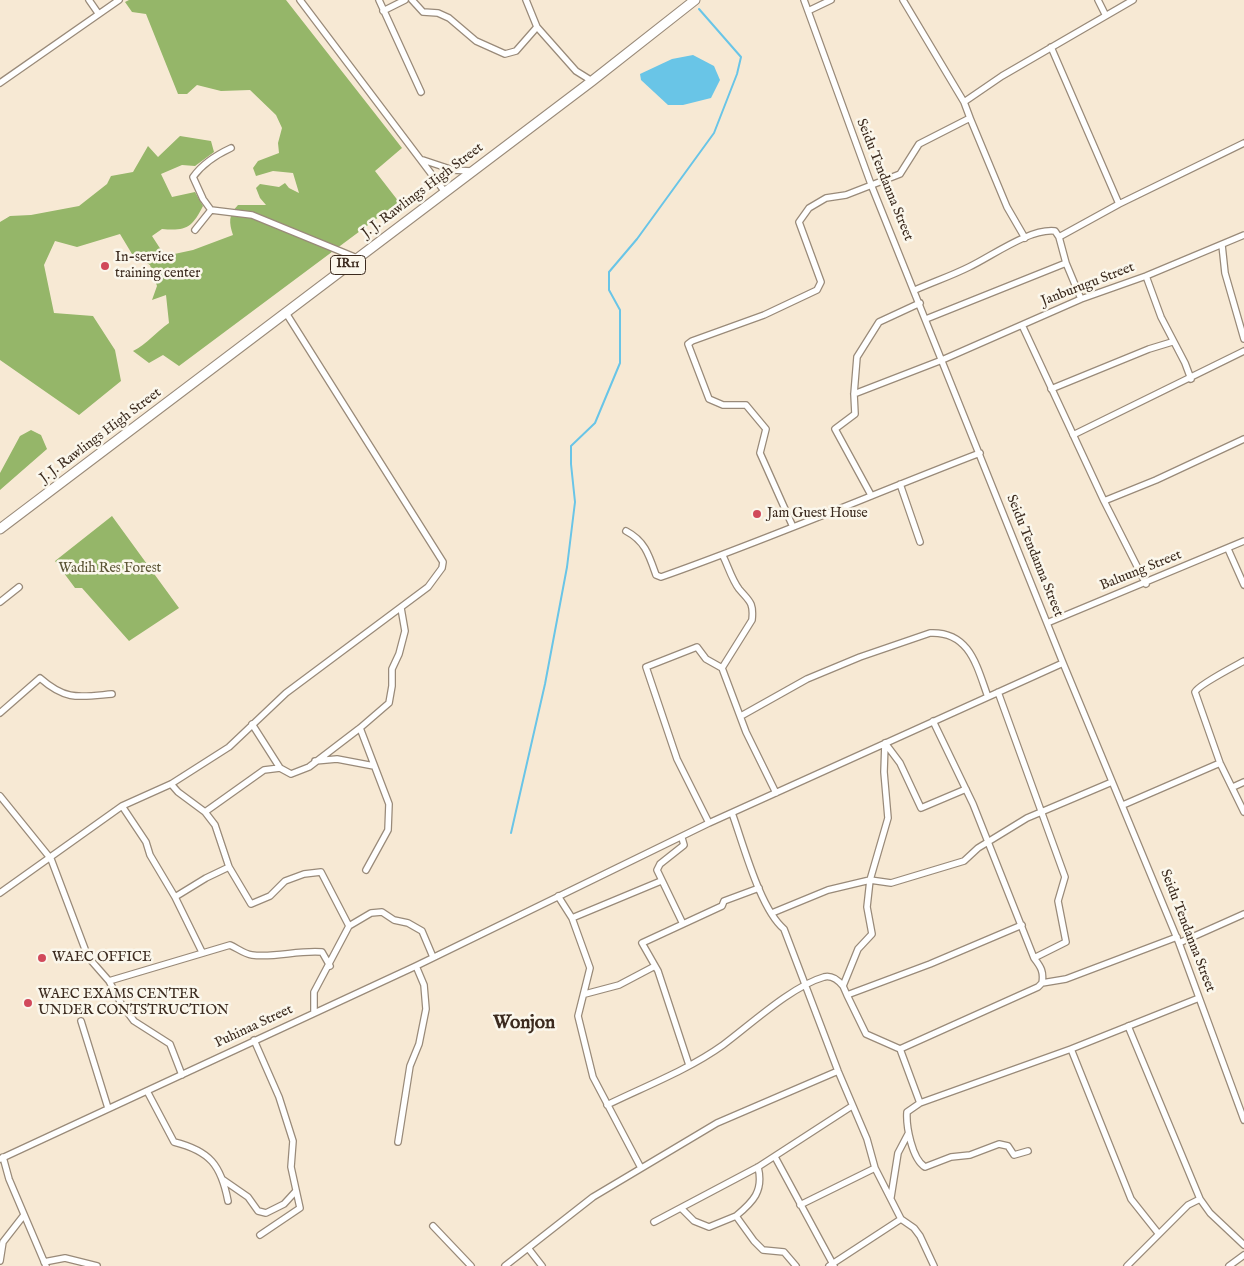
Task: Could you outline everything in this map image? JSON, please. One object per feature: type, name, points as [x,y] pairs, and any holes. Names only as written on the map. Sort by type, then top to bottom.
[{"type":"main road","name":"J. J. Rawlings High Street","points":[[0,529],[592,81],[695,0]]},
{"type":"street","points":[[89,0],[98,13]]},
{"type":"street","points":[[0,83],[118,0]]},
{"type":"street","points":[[300,0],[423,160],[445,192]]},
{"type":"street","points":[[379,0],[421,92]]},
{"type":"street","points":[[383,11],[405,0]]},
{"type":"street","points":[[412,0],[423,12],[438,13],[449,18],[476,41],[505,54],[516,51],[537,27]]},
{"type":"street","points":[[526,0],[537,27],[576,71],[592,81]]},
{"type":"street","name":"Seidu Tendanna Street","points":[[804,0],[872,187],[915,290],[1063,663],[1179,943],[1244,1120]]},
{"type":"street","points":[[808,11],[831,0]]},
{"type":"street","points":[[903,0],[964,102],[1007,207],[1025,238]]},
{"type":"street","points":[[1098,0],[1105,14]]},
{"type":"street","points":[[964,102],[1002,76],[1105,14],[1133,0]]},
{"type":"street","points":[[1051,47],[1118,204]]},
{"type":"street","points":[[793,527],[760,453],[766,429],[746,405],[723,405],[709,398],[688,344],[764,315],[817,290],[820,282],[798,222],[809,208],[826,198],[846,196],[900,174],[919,144],[970,118]]},
{"type":"street","points":[[1059,237],[1118,204],[1244,143]]},
{"type":"street","points":[[230,148],[199,168],[193,176],[203,199],[211,210],[252,215],[357,258]]},
{"type":"street","points":[[423,160],[453,170],[473,171]]},
{"type":"street","points":[[195,230],[211,210]]},
{"type":"street","points":[[915,290],[968,268],[1025,238],[1048,230],[1055,231],[1059,237],[1066,263],[1081,299]]},
{"type":"street","name":"Janburugu Street","points":[[854,394],[942,360],[1081,299],[1146,276],[1244,235]]},
{"type":"street","points":[[1222,245],[1225,273],[1244,339]]},
{"type":"street","points":[[926,320],[1066,263]]},
{"type":"street","points":[[1146,276],[1172,342],[1185,363],[1191,379]]},
{"type":"street","points":[[871,495],[835,429],[855,414],[854,394],[857,357],[878,322],[920,303]]},
{"type":"street","points":[[0,893],[51,859],[88,829],[122,806],[171,784],[229,747],[252,724],[331,658],[428,587],[442,568],[442,562],[286,313]]},
{"type":"street","points":[[1022,326],[1104,501],[1146,584]]},
{"type":"street","points":[[1051,389],[1148,349],[1172,342]]},
{"type":"street","points":[[1073,435],[1244,352]]},
{"type":"street","points":[[1104,501],[1156,480],[1244,439]]},
{"type":"street","points":[[626,531],[637,537],[646,548],[656,575],[661,577],[723,556],[871,495],[980,453]]},
{"type":"street","points":[[900,484],[920,542]]},
{"type":"street","name":"Baluung Street","points":[[1048,623],[1146,584],[1244,541]]},
{"type":"street","points":[[1228,549],[1244,585]]},
{"type":"street","points":[[722,668],[752,620],[753,613],[750,601],[739,589],[723,556]]},
{"type":"street","points":[[0,602],[19,588]]},
{"type":"street","points":[[252,724],[280,768],[291,774],[309,767],[315,760],[360,728],[389,703],[392,686],[392,668],[399,654],[406,631],[401,608]]},
{"type":"street","points":[[741,716],[808,679],[860,657],[930,632],[940,632],[956,638],[971,653],[988,697]]},
{"type":"street","points":[[709,823],[677,759],[646,667],[697,647],[706,659],[722,668],[741,716],[776,793]]},
{"type":"street","points":[[1244,661],[1221,676],[1199,686],[1195,692],[1220,763],[1244,812]]},
{"type":"street","name":"Puhinaa Street","points":[[1,1158],[416,966],[517,915],[682,838],[732,812],[1063,663]]},
{"type":"street","points":[[0,713],[40,678],[52,689],[70,697],[112,694]]},
{"type":"street","points":[[998,692],[1065,877],[1058,901],[1066,942],[1034,958]]},
{"type":"street","points":[[933,721],[966,790],[1034,958],[1043,969],[1042,983]]},
{"type":"street","points":[[360,728],[389,804],[389,823],[366,870]]},
{"type":"street","points":[[885,743],[900,763],[921,808],[966,790]]},
{"type":"street","points":[[843,986],[858,949],[872,934],[867,907],[870,880],[888,818],[889,806],[884,772],[885,743]]},
{"type":"street","points":[[315,760],[337,759],[374,766]]},
{"type":"street","points":[[1123,805],[1220,763]]},
{"type":"street","points":[[205,812],[252,776],[264,770],[280,768]]},
{"type":"street","points":[[772,913],[828,890],[870,880],[891,883],[964,861],[988,843],[1040,812],[1112,782]]},
{"type":"street","points":[[1233,788],[1244,782]]},
{"type":"street","points":[[171,784],[178,792],[205,812],[215,825],[229,867],[252,904],[270,896],[285,881],[304,874],[321,872],[349,926]]},
{"type":"street","points":[[0,796],[51,859],[88,956],[110,981],[122,1005],[134,1021],[170,1044],[182,1074]]},
{"type":"street","points":[[122,806],[137,826],[150,855],[176,897],[202,952]]},
{"type":"street","points":[[732,812],[758,888],[778,924],[784,929],[838,1071],[867,1139],[874,1168],[901,1219],[914,1228],[920,1236],[934,1266]]},
{"type":"street","points":[[682,838],[684,845],[660,864],[657,870],[683,924]]},
{"type":"street","points":[[176,897],[206,878],[229,867]]},
{"type":"street","points":[[572,918],[661,881]]},
{"type":"street","points":[[689,1065],[655,966],[642,943],[722,906],[724,901],[758,888]]},
{"type":"street","points":[[558,896],[572,918],[590,968],[578,1016],[593,1077],[642,1168]]},
{"type":"street","points":[[314,1013],[314,992],[330,966],[349,926],[371,913],[382,912],[394,920],[408,923],[422,931],[433,957]]},
{"type":"street","points":[[1179,943],[1244,914]]},
{"type":"street","points":[[848,995],[1022,925]]},
{"type":"street","points":[[900,1049],[1042,983],[1066,979],[1176,936]]},
{"type":"street","points":[[110,981],[230,945],[250,955],[270,956],[322,952],[330,966]]},
{"type":"street","points":[[398,1142],[410,1066],[418,1044],[426,1009],[424,985],[416,966]]},
{"type":"street","points":[[585,994],[619,985],[655,966]]},
{"type":"street","points":[[607,1105],[689,1065],[723,1045],[765,1012],[805,986],[826,976],[838,979],[843,986],[866,1034],[900,1049],[920,1103]]},
{"type":"street","points":[[1028,1151],[1014,1155],[1008,1146],[999,1144],[970,1155],[951,1156],[925,1167],[920,1164],[908,1134],[907,1112],[920,1103],[1071,1049],[1199,998]]},
{"type":"street","points":[[81,1021],[108,1108]]},
{"type":"street","points":[[1128,1026],[1200,1199],[1210,1213],[1244,1245]]},
{"type":"street","points":[[254,1040],[279,1097],[293,1141],[291,1167],[300,1208],[260,1235]]},
{"type":"street","points":[[1071,1049],[1131,1199],[1158,1233]]},
{"type":"street","points":[[505,1266],[593,1197],[717,1123],[838,1071]]},
{"type":"street","points":[[146,1091],[174,1142],[194,1147],[208,1155],[218,1168],[228,1202]]},
{"type":"street","points":[[654,1222],[758,1167],[852,1106]]},
{"type":"street","points":[[891,1197],[898,1152],[908,1134]]},
{"type":"street","points":[[775,1157],[832,1265],[901,1219]]},
{"type":"street","points":[[1,1158],[45,1264],[65,1258],[97,1266]]},
{"type":"street","points":[[681,1208],[694,1221],[709,1227],[736,1216],[754,1201],[761,1178],[758,1167]]},
{"type":"street","points":[[800,1205],[874,1168]]},
{"type":"street","points":[[222,1179],[248,1197],[258,1211],[266,1213],[284,1204],[295,1192]]},
{"type":"street","points":[[1127,1266],[1188,1205],[1200,1199]]},
{"type":"street","points":[[0,1261],[3,1242],[24,1215]]},
{"type":"street","points":[[736,1216],[763,1250],[784,1252],[796,1266]]},
{"type":"street","points":[[433,1226],[471,1266]]},
{"type":"street","points":[[528,1248],[542,1266]]},
{"type":"street","points":[[1229,1266],[1244,1255]]},
{"type":"green space","points":[[129,0],[286,0],[402,148],[375,171],[399,202],[179,366],[163,355],[149,363],[133,351],[169,323],[166,295],[152,300],[157,286],[150,265],[132,254],[120,234],[77,247],[55,241],[44,265],[54,313],[93,316],[115,350],[121,381],[79,415],[0,360],[0,222],[10,216],[31,215],[79,206],[107,184],[111,176],[133,172],[148,146],[158,157],[180,136],[211,141],[214,152],[195,166],[182,165],[161,174],[172,197],[195,192],[203,206],[192,223],[187,227],[162,229],[152,236],[165,256],[193,250],[233,235],[230,219],[232,212],[238,205],[266,205],[260,198],[256,188],[260,184],[279,187],[285,183],[289,188],[299,193],[293,173],[273,171],[256,176],[253,168],[258,161],[279,153],[278,143],[282,128],[276,115],[250,90],[221,91],[197,85],[187,94],[178,94],[146,14],[132,12],[125,2]]},
{"type":"green space","points":[[31,430],[41,435],[47,449],[0,490],[0,473],[20,436]]},
{"type":"green space","name":"Wadih Res Forest","points":[[112,516],[179,608],[129,641],[82,588],[75,588],[55,561]]},
{"type":"water","points":[[693,55],[714,66],[720,80],[711,98],[683,105],[668,105],[641,80],[640,74],[672,59]]},
{"type":"waterway","points":[[511,833],[545,684],[567,567],[575,502],[571,446],[595,423],[620,363],[620,310],[609,290],[609,272],[637,239],[714,133],[737,74],[741,57],[699,9]]},
{"type":"place","name":"In-service training center","points":[[105,266]]},
{"type":"place","name":"Jam Guest House","points":[[757,514]]},
{"type":"place","name":"WAEC OFFICE","points":[[42,958]]},
{"type":"place","name":"WAEC EXAMS CENTER UNDER CONTSTRUCTION","points":[[28,1003]]},
{"type":"district","name":"Wonjon","points":[[524,1024]]}]
